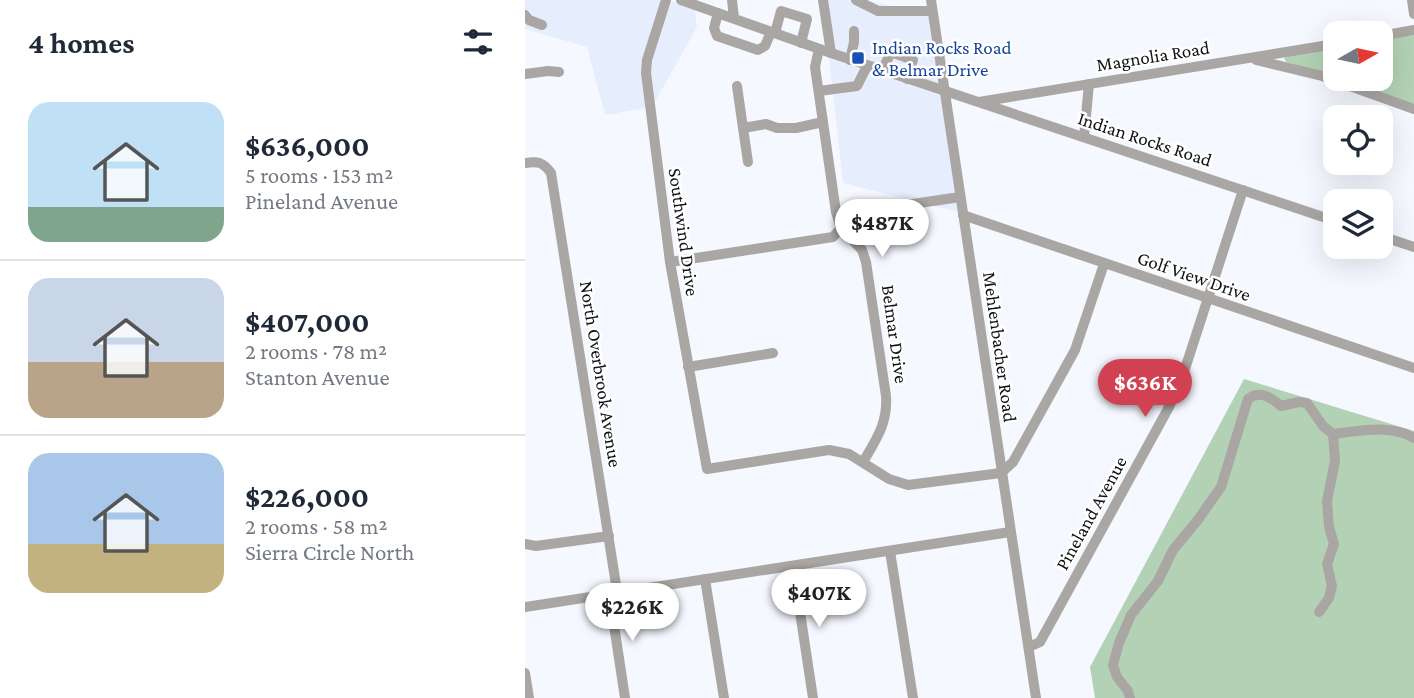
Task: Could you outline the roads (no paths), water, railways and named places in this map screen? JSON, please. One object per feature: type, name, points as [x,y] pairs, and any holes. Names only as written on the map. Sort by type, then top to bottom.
[{"type":"street","name":"Southwind Drive","points":[[666,0],[647,60],[646,74],[670,262],[707,469],[829,450],[843,452],[863,462]]},
{"type":"street","name":"Indian Rocks Road","points":[[681,0],[831,54],[1323,217]]},
{"type":"street","points":[[731,0],[734,18]]},
{"type":"street","points":[[823,0],[831,54]]},
{"type":"street","points":[[856,0],[878,11],[931,6]]},
{"type":"street","points":[[1412,0],[1414,14]]},
{"type":"street","name":"Mehlenbacher Road","points":[[931,6],[1036,698]]},
{"type":"street","points":[[717,13],[714,28],[717,36],[758,50],[765,46],[781,11],[807,19],[801,43]]},
{"type":"street","points":[[525,15],[529,20],[542,24]]},
{"type":"street","points":[[1393,34],[1414,30]]},
{"type":"street","points":[[850,60],[854,42],[853,31]]},
{"type":"street","name":"Magnolia Road","points":[[977,102],[1323,46]]},
{"type":"street","name":"Belmar Drive","points":[[819,49],[815,67],[836,212],[841,229],[862,250],[866,262],[886,396],[887,412],[883,427],[863,462]]},
{"type":"street","points":[[882,71],[891,52],[913,60],[907,79]]},
{"type":"street","points":[[1250,58],[1322,76],[1414,109]]},
{"type":"street","points":[[819,91],[857,86],[867,66]]},
{"type":"street","points":[[525,74],[559,72]]},
{"type":"street","points":[[1084,137],[1089,84]]},
{"type":"street","points":[[737,86],[748,163]]},
{"type":"street","points":[[743,128],[766,124],[777,128],[796,128],[823,122]]},
{"type":"street","name":"North Overbrook Avenue","points":[[525,163],[536,161],[545,164],[551,173],[609,536],[625,698]]},
{"type":"street","name":"Pineland Avenue","points":[[1029,647],[1040,642],[1169,407],[1184,372],[1244,190]]},
{"type":"street","points":[[906,205],[960,198]]},
{"type":"street","name":"Golf View Drive","points":[[963,215],[1413,366]]},
{"type":"street","points":[[670,262],[833,237],[841,229]]},
{"type":"street","points":[[1393,240],[1414,247]]},
{"type":"street","points":[[863,462],[890,479],[908,485],[1001,473],[1013,462],[1075,349],[1104,264]]},
{"type":"street","points":[[688,367],[773,353]]},
{"type":"street","points":[[1131,698],[1117,677],[1113,665],[1119,643],[1131,615],[1158,581],[1173,550],[1221,487],[1248,399],[1259,394],[1272,398],[1281,406],[1307,403],[1323,426],[1333,434],[1335,461],[1328,501],[1329,527],[1334,544],[1328,564],[1332,586],[1329,598],[1319,612]]},
{"type":"street","points":[[1333,434],[1376,430],[1403,433],[1414,438]]},
{"type":"street","points":[[525,607],[1010,532]]},
{"type":"street","points":[[525,544],[536,546],[609,536]]},
{"type":"street","points":[[890,551],[913,698]]},
{"type":"street","points":[[793,566],[813,698]]},
{"type":"street","points":[[705,579],[724,698]]},
{"type":"street","points":[[525,673],[529,698]]},
{"type":"place","name":"Indian Rocks Road & Belmar Drive","points":[[858,58]]}]
